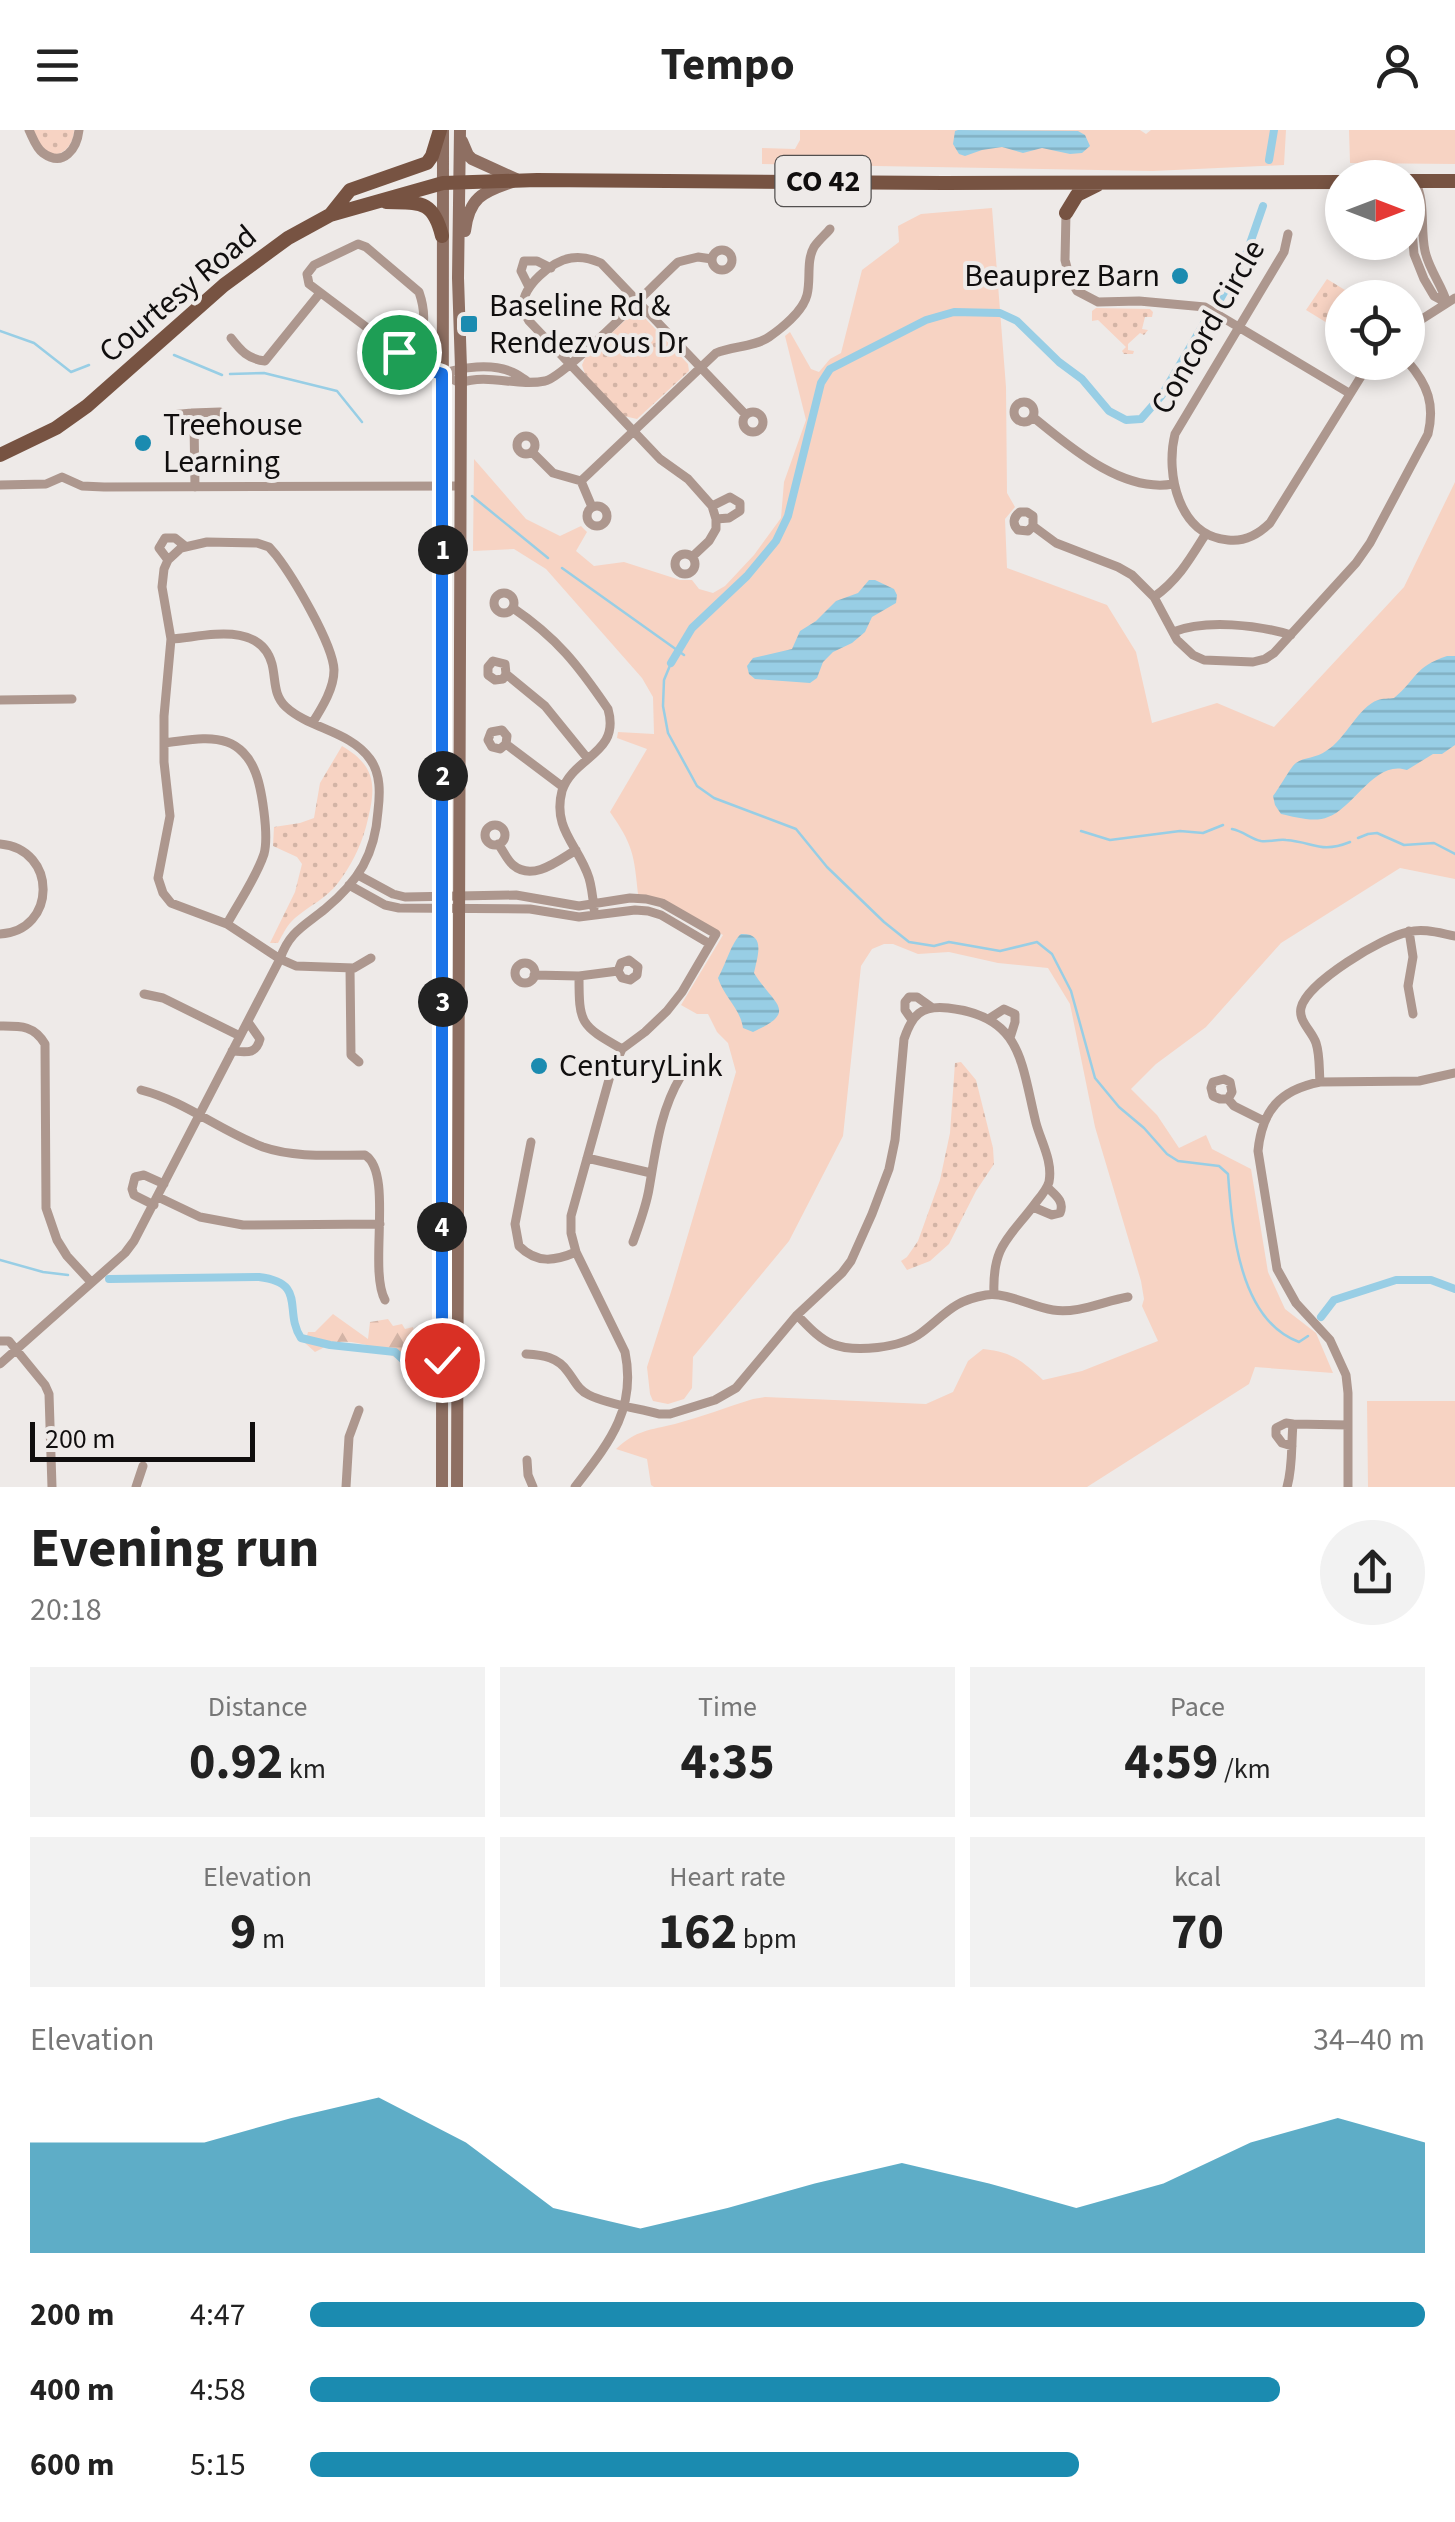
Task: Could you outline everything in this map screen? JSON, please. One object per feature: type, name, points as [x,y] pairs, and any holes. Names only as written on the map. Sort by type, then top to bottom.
[{"type":"main road","points":[[441,130],[458,278],[461,368],[442,1487]]},
{"type":"main road","points":[[330,214],[350,190],[427,163],[441,130]]},
{"type":"main road","points":[[457,1487],[442,236],[460,132]]},
{"type":"main road","points":[[460,132],[472,159],[518,180]]},
{"type":"main road","points":[[458,278],[470,206],[487,193],[518,180]]},
{"type":"main road","points":[[1425,181],[1455,180]]},
{"type":"main road","name":"CO 42","points":[[450,183],[1325,182]]},
{"type":"main road","name":"Courtesy Road","points":[[0,455],[56,428],[87,406],[224,284],[288,238],[330,214],[450,183]]},
{"type":"main road","points":[[1033,183],[1062,201],[1066,213]]},
{"type":"main road","points":[[1066,213],[1078,196],[1102,183]]},
{"type":"main road","points":[[376,201],[425,205],[438,218],[442,236]]},
{"type":"street","points":[[29,130],[37,146],[52,157],[72,152],[79,130]]},
{"type":"street","points":[[1066,213],[1065,260],[1078,291],[1098,302],[1141,301],[1205,307],[1349,394]]},
{"type":"street","points":[[581,481],[716,354],[770,337],[801,308],[807,295],[811,255],[830,229]]},
{"type":"street","name":"Concord Circle","points":[[1173,484],[1170,467],[1174,434],[1284,252],[1288,234]]},
{"type":"street","points":[[408,359],[422,341],[419,292],[358,244],[314,265],[308,274],[308,284],[408,359],[418,366],[460,383],[472,379],[510,383],[550,380],[678,262],[698,257],[712,259]]},
{"type":"street","points":[[692,557],[716,528],[712,506],[688,479],[660,460],[529,321],[523,310],[529,286],[562,260],[590,258],[602,263],[746,415]]},
{"type":"street","points":[[1416,260],[1434,296],[1451,301]]},
{"type":"street","points":[[529,286],[521,271],[524,261],[537,261],[551,268]]},
{"type":"street","points":[[230,338],[242,352],[265,360],[320,293]]},
{"type":"street","points":[[1425,317],[1451,301]]},
{"type":"street","points":[[442,374],[461,368],[510,371],[527,382]]},
{"type":"street","points":[[1033,417],[1100,466],[1144,484],[1173,484],[1184,510],[1206,535],[1237,541],[1250,538],[1270,523],[1358,380]]},
{"type":"street","points":[[1034,526],[1066,548],[1132,575],[1154,597],[1183,647],[1193,655],[1204,660],[1253,662],[1274,654],[1363,553],[1428,434],[1431,405],[1422,380]]},
{"type":"street","points":[[171,414],[220,412]]},
{"type":"street","points":[[192,413],[196,487]]},
{"type":"street","points":[[532,453],[553,472],[581,481],[592,507]]},
{"type":"street","points":[[0,485],[46,484],[62,477],[82,486],[460,486]]},
{"type":"street","points":[[712,506],[730,497],[740,503],[735,516],[716,519]]},
{"type":"street","points":[[1154,597],[1181,574],[1206,535]]},
{"type":"street","points":[[168,560],[159,548],[165,538],[175,538],[185,546]]},
{"type":"street","points":[[313,722],[331,688],[331,652],[276,554],[257,543],[207,542],[185,546],[168,560],[162,587],[171,640],[164,743],[170,816],[158,878],[162,893],[172,904],[227,924],[296,966],[354,968],[371,958]]},
{"type":"street","points":[[512,608],[561,646],[608,708],[612,721],[606,742],[563,787],[560,809],[566,836],[589,878],[595,916]]},
{"type":"street","points":[[1173,632],[1200,625],[1264,628],[1291,635]]},
{"type":"street","points":[[0,1364],[134,1241],[285,944],[358,876],[374,842],[378,775],[371,760],[355,744],[299,716],[282,703],[272,664],[259,643],[231,634],[171,640]]},
{"type":"street","points":[[506,674],[545,706],[588,759]]},
{"type":"street","points":[[0,700],[72,700]]},
{"type":"street","points":[[164,743],[230,742],[242,750],[254,768],[266,844],[227,924]]},
{"type":"street","points":[[506,744],[563,787]]},
{"type":"street","points":[[0,844],[28,854],[42,877],[44,891],[31,921],[16,932],[0,934]]},
{"type":"street","points":[[498,844],[512,865],[532,871],[542,870],[576,850]]},
{"type":"street","points":[[358,876],[405,897],[568,916],[648,911],[713,939]]},
{"type":"street","points":[[349,886],[399,908],[516,895],[578,906],[646,899],[662,904],[713,939]]},
{"type":"street","points":[[1320,1082],[1316,1044],[1301,1017],[1302,1002],[1320,982],[1396,935],[1429,930],[1455,936]]},
{"type":"street","points":[[1409,932],[1414,957],[1408,986],[1413,1014]]},
{"type":"street","points":[[575,1487],[608,1444],[625,1405],[628,1367],[576,1252],[571,1216],[610,1076],[622,1050],[668,1011],[713,939]]},
{"type":"street","points":[[350,968],[351,1055],[359,1062]]},
{"type":"street","points":[[534,974],[579,976],[618,971]]},
{"type":"street","points":[[579,976],[582,1019],[596,1035],[622,1050]]},
{"type":"street","points":[[144,994],[163,998],[240,1036]]},
{"type":"street","points":[[912,1020],[905,1010],[909,998],[917,997],[931,1008]]},
{"type":"street","points":[[526,1354],[559,1362],[589,1395],[659,1414],[670,1414],[730,1392],[746,1378],[796,1314],[851,1260],[889,1169],[904,1039],[912,1020],[926,1008],[962,1009],[990,1018],[1010,1038],[1020,1058],[1048,1155],[1047,1188],[1001,1248],[993,1274],[994,1294]]},
{"type":"street","points":[[990,1018],[1004,1009],[1015,1014],[1010,1038]]},
{"type":"street","points":[[232,1051],[248,1053],[258,1046],[260,1039],[248,1022]]},
{"type":"street","points":[[0,1026],[34,1030],[44,1044],[46,1208],[56,1240],[91,1282]]},
{"type":"street","points":[[1348,1487],[1348,1393],[1340,1357],[1321,1328],[1296,1303],[1274,1260],[1258,1151],[1260,1134],[1278,1101],[1305,1085],[1420,1082],[1455,1073]]},
{"type":"street","points":[[633,1242],[665,1108],[681,1076]]},
{"type":"street","points":[[141,1090],[161,1095],[261,1146],[304,1155],[372,1159],[379,1192],[378,1275],[385,1300]]},
{"type":"street","points":[[1228,1099],[1264,1121]]},
{"type":"street","points":[[531,1142],[515,1224],[520,1246],[536,1258],[547,1260],[576,1252]]},
{"type":"street","points":[[587,1158],[651,1173]]},
{"type":"street","points":[[164,1184],[144,1175],[134,1177],[132,1189],[134,1195],[200,1217],[243,1225],[380,1224]]},
{"type":"street","points":[[1033,1207],[1052,1215],[1060,1213],[1061,1201],[1047,1188]]},
{"type":"street","points":[[796,1314],[834,1344],[882,1348],[912,1339],[956,1304],[972,1298],[994,1294],[1064,1311],[1128,1296]]},
{"type":"street","points":[[0,1340],[8,1341],[50,1394],[52,1487]]},
{"type":"street","points":[[346,1487],[349,1436],[359,1410]]},
{"type":"street","points":[[1292,1446],[1282,1443],[1276,1428],[1286,1423],[1348,1425]]},
{"type":"street","points":[[1288,1487],[1294,1424]]},
{"type":"street","points":[[527,1460],[533,1487]]},
{"type":"street","points":[[136,1487],[143,1466]]},
{"type":"green space","points":[[32,130],[74,130],[67,148],[52,154],[40,146]]},
{"type":"green space","points":[[800,130],[1140,130],[1146,134],[1151,130],[1286,130],[1284,165],[1153,171],[762,164],[762,148],[795,149]]},
{"type":"green space","points":[[1349,130],[1455,130],[1455,164],[1350,160]]},
{"type":"green space","points":[[992,208],[1006,387],[1007,493],[1015,507],[1005,519],[1007,568],[1107,605],[1136,652],[1152,723],[1217,703],[1274,727],[1404,587],[1455,482],[1455,879],[1400,868],[1281,943],[1206,1027],[1156,1064],[1131,1089],[1157,1115],[1179,1148],[1206,1135],[1212,1149],[1251,1169],[1268,1272],[1285,1309],[1316,1333],[1333,1373],[1255,1367],[1249,1384],[1087,1487],[654,1487],[647,1459],[616,1449],[644,1432],[753,1399],[926,1404],[953,1392],[968,1361],[983,1349],[1016,1358],[1043,1380],[1082,1371],[1158,1341],[1142,1306],[1141,1281],[1095,1127],[1070,1004],[1048,968],[998,963],[949,952],[918,954],[884,944],[872,949],[861,966],[843,1136],[789,1241],[693,1357],[692,1388],[684,1399],[668,1404],[653,1401],[647,1367],[736,1072],[728,1043],[708,1014],[697,1014],[681,1005],[723,935],[657,898],[638,894],[631,850],[610,812],[647,749],[617,738],[618,732],[654,734],[653,697],[642,678],[546,569],[514,549],[473,551],[474,459],[526,519],[560,536],[581,526],[587,532],[576,551],[594,566],[624,562],[680,580],[692,580],[699,589],[713,593],[725,586],[781,518],[784,482],[806,420],[785,336],[790,332],[811,369],[819,372],[841,353],[862,270],[899,242],[898,226],[921,214]]},
{"type":"green space","points":[[1325,282],[1325,322],[1306,310]]},
{"type":"green space","points":[[1096,308],[1153,312],[1152,317],[1145,317],[1142,329],[1148,330],[1128,344],[1133,354],[1124,354],[1126,347],[1098,320],[1092,321]]},
{"type":"green space","points":[[634,312],[644,317],[688,364],[689,371],[637,419],[624,416],[585,374],[582,365]]},
{"type":"green space","points":[[342,746],[363,763],[372,781],[361,842],[334,888],[292,921],[278,943],[270,943],[295,892],[302,864],[297,857],[273,846],[274,827],[314,818],[320,783]]},
{"type":"green space","points":[[961,1062],[976,1080],[994,1164],[949,1244],[930,1261],[907,1270],[901,1261],[918,1241],[940,1180],[950,1133],[955,1063]]},
{"type":"green space","points":[[333,1314],[368,1339],[370,1322],[388,1319],[393,1326],[413,1327],[415,1337],[398,1359],[370,1346],[347,1342],[333,1343],[315,1352],[305,1343],[308,1332],[315,1332]]},
{"type":"green space","points":[[1367,1401],[1455,1401],[1455,1487],[1368,1487]]},
{"type":"water","points":[[958,130],[1078,131],[1090,146],[1082,153],[1070,154],[1042,148],[1023,153],[1002,147],[965,156],[953,144]]},
{"type":"water","points":[[869,580],[894,589],[896,603],[872,617],[865,632],[852,643],[833,652],[823,662],[817,678],[810,683],[755,679],[749,674],[747,666],[753,658],[792,649],[800,631],[836,601],[858,593]]},
{"type":"water","points":[[1455,656],[1455,745],[1407,770],[1385,771],[1338,812],[1323,819],[1281,814],[1273,796],[1294,765],[1326,751],[1371,704],[1394,698],[1422,669]]},
{"type":"water","points":[[741,934],[754,937],[757,942],[754,973],[779,1012],[753,1032],[743,1028],[718,978]]},
{"type":"waterway","points":[[1269,160],[1274,130]]},
{"type":"waterway","points":[[1218,303],[1247,252],[1263,206]]},
{"type":"waterway","points":[[671,663],[692,628],[747,576],[776,541],[788,516],[821,383],[830,369],[926,320],[954,312],[1000,313],[1017,321],[1082,379],[1109,411],[1126,420],[1141,419],[1162,395],[1206,320]]},
{"type":"waterway","points":[[0,331],[34,343],[71,372],[89,365]]},
{"type":"waterway","points":[[174,355],[222,375]]},
{"type":"waterway","points":[[230,374],[264,373],[337,391],[362,422]]},
{"type":"waterway","points":[[472,496],[548,558]]},
{"type":"waterway","points":[[562,568],[684,655]]},
{"type":"waterway","points":[[671,663],[664,680],[668,733],[697,786],[714,798],[796,829],[827,867],[909,942],[934,946],[949,942],[1000,951],[1037,942],[1052,954],[1071,991],[1095,1078],[1167,1154],[1178,1161],[1219,1166],[1228,1174],[1236,1246],[1251,1294],[1279,1331],[1299,1342],[1308,1336]]},
{"type":"waterway","points":[[1081,831],[1110,840],[1180,831],[1203,833],[1223,825]]},
{"type":"waterway","points":[[1232,829],[1261,841],[1286,840],[1324,847],[1350,842]]},
{"type":"waterway","points":[[1358,838],[1377,833],[1404,845],[1434,843],[1455,854]]},
{"type":"waterway","points":[[0,1260],[68,1275]]},
{"type":"waterway","points":[[109,1279],[274,1280],[289,1292],[301,1338],[395,1352],[426,1381]]},
{"type":"waterway","points":[[1321,1317],[1334,1300],[1396,1280],[1431,1280],[1455,1289]]},
{"type":"place","name":"Beauprez Barn","points":[[1180,276]]},
{"type":"place","name":"Baseline Rd & Rendezvous Dr","points":[[469,324]]},
{"type":"place","name":"Treehouse Learning","points":[[143,443]]},
{"type":"place","name":"CenturyLink","points":[[539,1066]]},
{"type":"route","points":[[399,352],[418,366],[442,374],[442,1360]]}]
